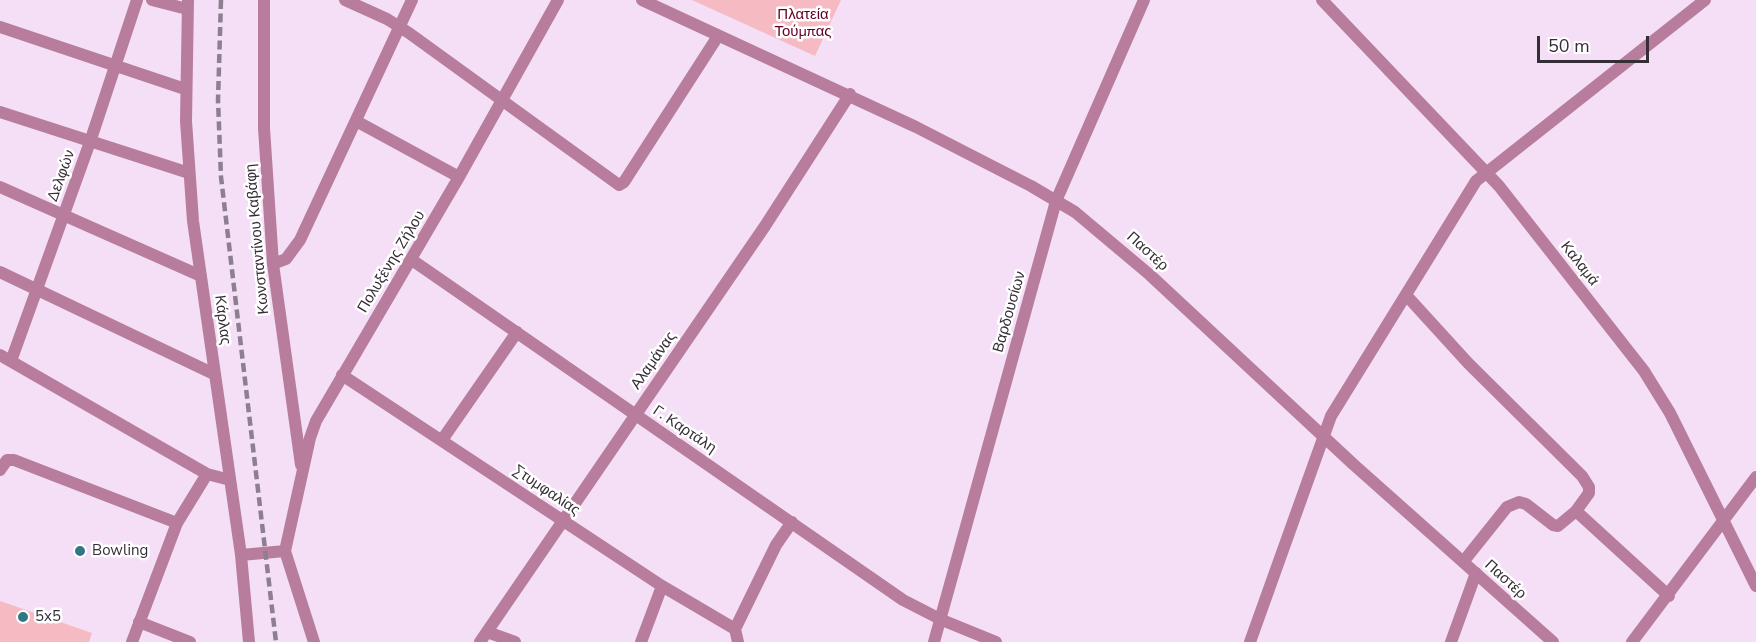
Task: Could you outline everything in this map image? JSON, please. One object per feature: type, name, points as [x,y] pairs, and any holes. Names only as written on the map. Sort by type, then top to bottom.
[{"type":"street","name":"Δελφών","points":[[5,358],[37,290],[90,142],[137,0]]},
{"type":"street","points":[[152,0],[187,5]]},
{"type":"street","name":"Κωνσταντίνου Καβάφη","points":[[264,0],[264,128],[273,264],[302,474]]},
{"type":"street","points":[[345,0],[400,26],[619,185],[624,182],[649,139],[718,36]]},
{"type":"street","points":[[273,264],[286,259],[297,245],[412,0]]},
{"type":"street","name":"Πολυξένης Ζήλου","points":[[285,552],[316,422],[412,260],[558,0]]},
{"type":"street","name":"Παστέρ","points":[[642,0],[850,94],[992,165],[1056,201],[1101,232],[1150,274],[1324,437],[1553,642]]},
{"type":"street","name":"Βαρδουσίων","points":[[934,642],[942,620],[1056,201],[1144,0]]},
{"type":"street","name":"Καλαμά","points":[[1322,0],[1486,172],[1655,386],[1756,586]]},
{"type":"street","points":[[1250,642],[1331,416],[1470,191],[1486,172],[1705,0]]},
{"type":"street","name":"Κάρλας","points":[[187,5],[185,89],[189,173],[214,374],[241,555],[249,642]]},
{"type":"street","points":[[0,27],[185,89]]},
{"type":"street","name":"Αλαμάνας","points":[[484,637],[765,226],[850,94]]},
{"type":"street","points":[[0,112],[189,173]]},
{"type":"street","points":[[356,121],[459,177]]},
{"type":"street","points":[[0,187],[201,276]]},
{"type":"street","name":"Γ. Καρτάλη","points":[[412,260],[792,522],[895,596],[942,620],[996,642]]},
{"type":"street","points":[[0,272],[214,374]]},
{"type":"street","points":[[1406,295],[1468,363],[1587,482],[1589,493],[1576,511],[1563,523],[1553,525],[1526,504],[1514,503],[1490,526],[1464,562]]},
{"type":"street","points":[[442,440],[518,332]]},
{"type":"street","points":[[5,358],[207,474],[230,480]]},
{"type":"street","name":"Στυμφαλίας","points":[[342,375],[662,586],[735,629]]},
{"type":"street","points":[[0,470],[7,460],[14,460],[177,523]]},
{"type":"street","points":[[132,642],[177,523],[207,474]]},
{"type":"street","points":[[1632,642],[1669,596],[1723,518],[1756,477]]},
{"type":"street","points":[[1576,511],[1669,596]]},
{"type":"street","points":[[738,642],[735,629],[776,544],[792,522]]},
{"type":"street","points":[[241,555],[285,552],[314,642]]},
{"type":"street","points":[[1450,642],[1476,573]]},
{"type":"street","points":[[641,642],[662,586]]},
{"type":"street","points":[[139,622],[190,642]]},
{"type":"street","points":[[484,637],[515,642]]},
{"type":"green space","name":"Πλατεία Τούμπας","points":[[692,0],[841,0],[815,56]]},
{"type":"green space","name":"5x5","points":[[0,601],[92,633],[89,642],[0,642]]},
{"type":"railway","points":[[221,0],[218,100],[221,177],[276,642]]},
{"type":"place","name":"Bowling","points":[[80,551]]},
{"type":"place","name":"5x5","points":[[23,617]]}]
